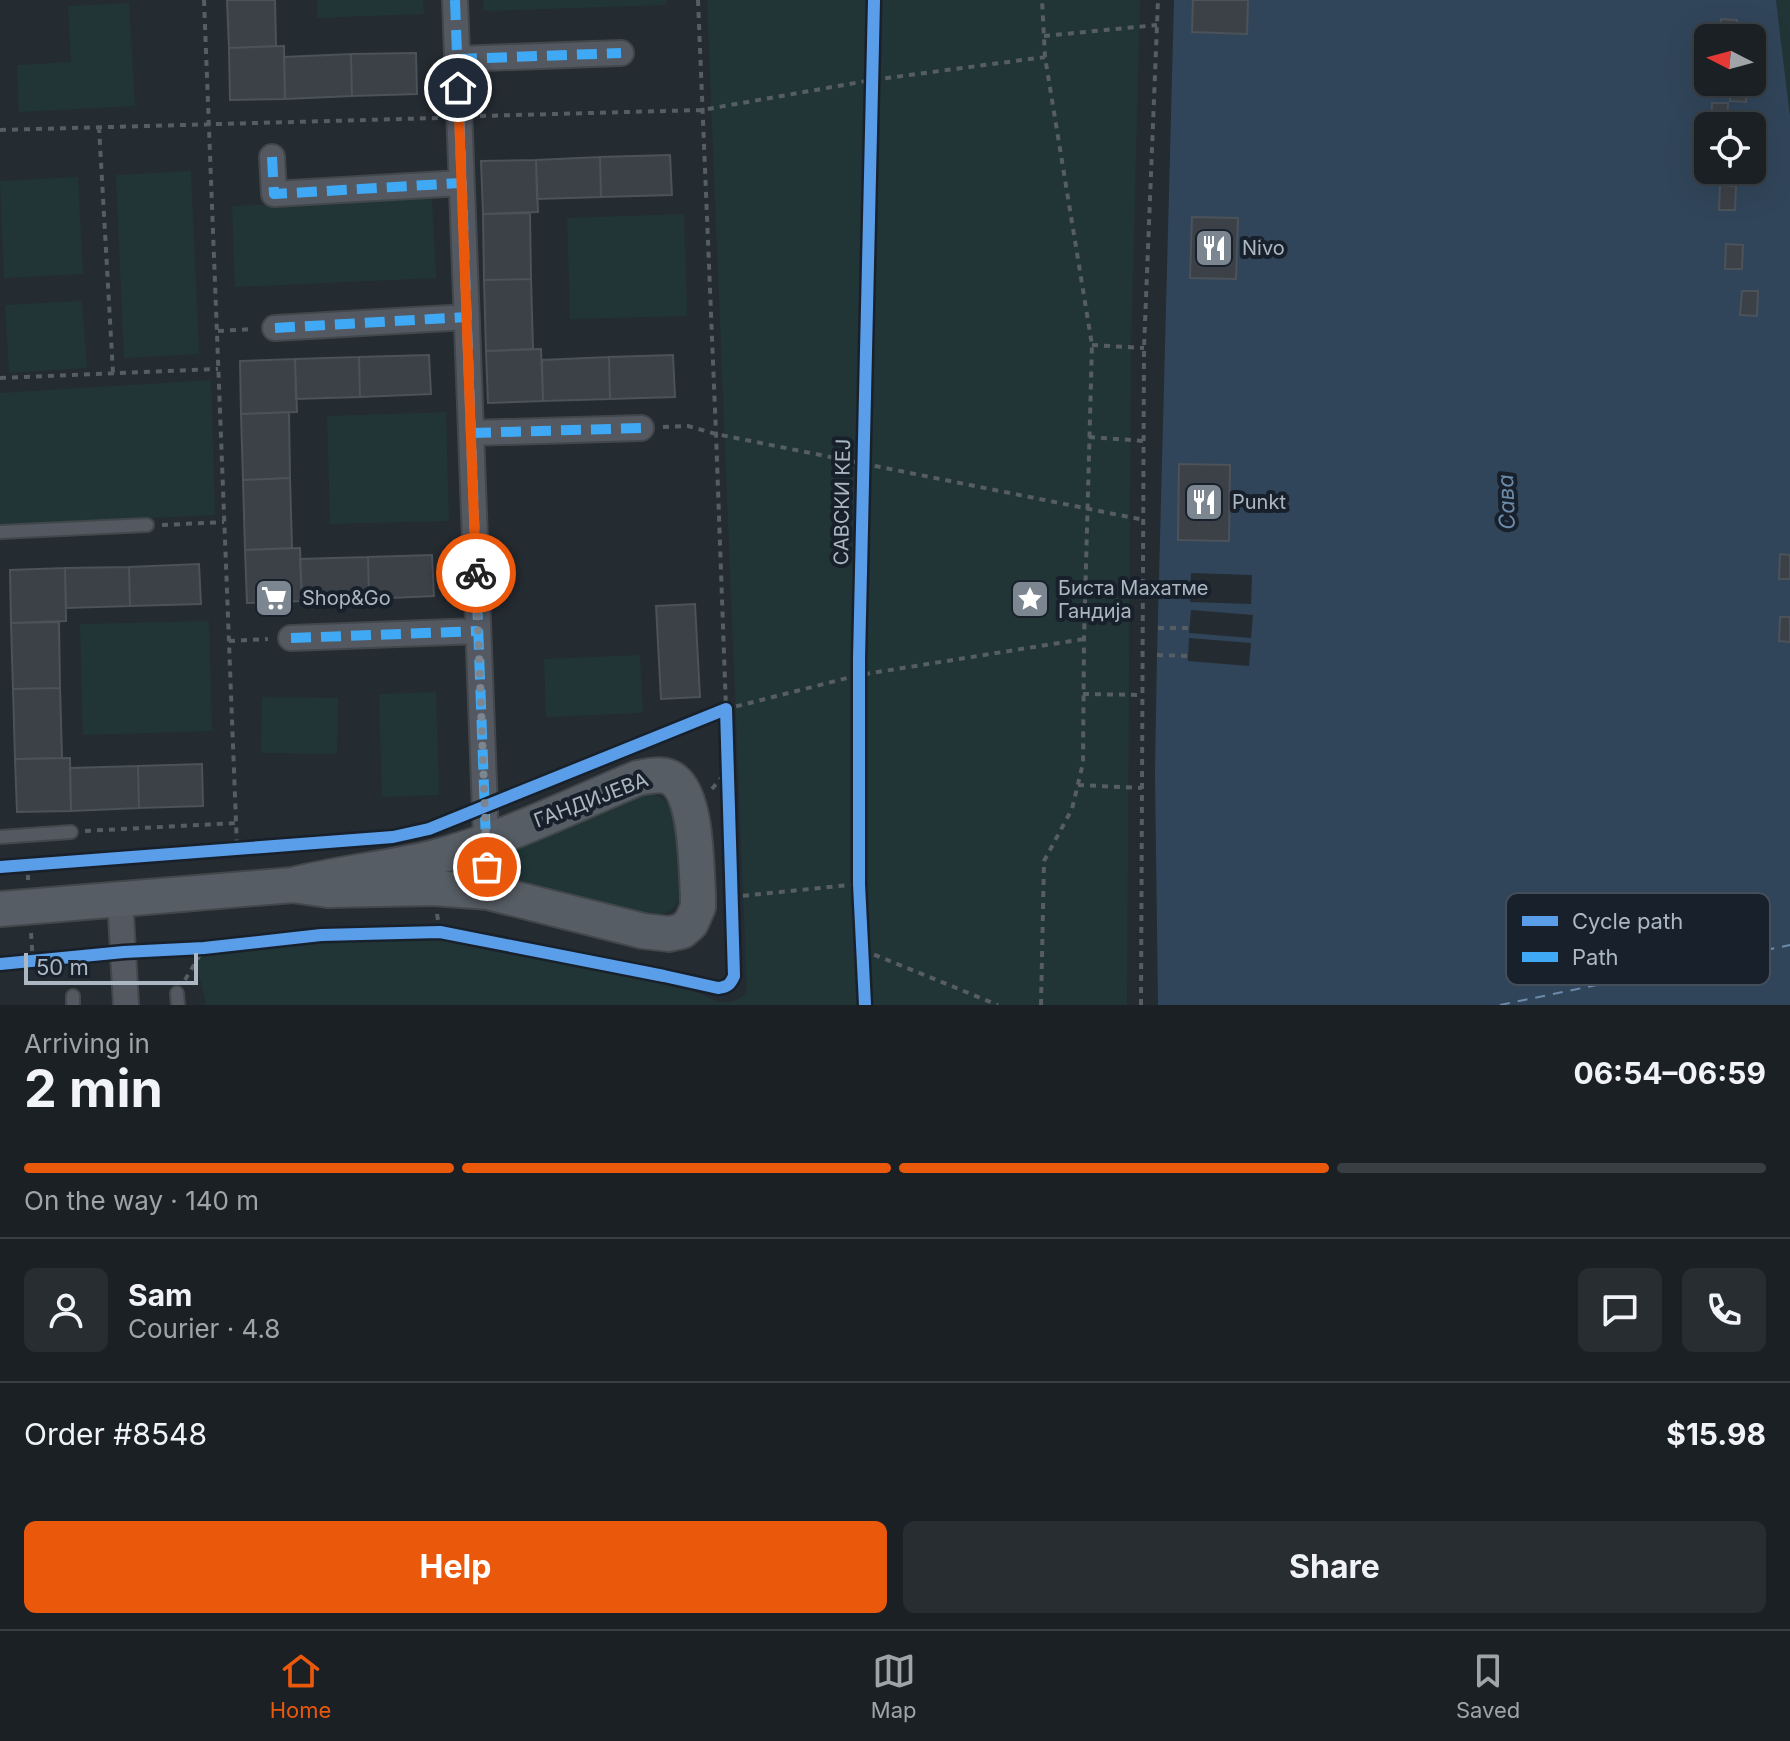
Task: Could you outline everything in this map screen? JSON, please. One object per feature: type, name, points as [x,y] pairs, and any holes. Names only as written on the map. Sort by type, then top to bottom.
[{"type":"street","points":[[455,0],[488,892]]},
{"type":"street","points":[[457,59],[621,53]]},
{"type":"street","points":[[272,157],[274,194],[461,183]]},
{"type":"street","points":[[275,328],[466,317]]},
{"type":"street","points":[[471,433],[641,428]]},
{"type":"street","points":[[291,638],[478,631]]},
{"type":"street","name":"ГАНДИЈЕВА","points":[[0,909],[293,885],[326,876],[431,858],[486,842],[638,778],[659,775],[673,778],[686,793],[692,815],[698,907],[691,923],[682,931],[669,934],[643,931],[488,892],[433,888],[328,890],[293,885]]},
{"type":"street","points":[[120,898],[126,1005]]},
{"type":"lane","points":[[0,532],[147,525]]},
{"type":"lane","points":[[0,837],[71,832]]},
{"type":"path","points":[[204,0],[237,848]]},
{"type":"path","points":[[698,0],[726,724]]},
{"type":"path","points":[[1041,1005],[1044,861],[1072,809],[1083,763],[1092,345],[1045,57],[1042,0]]},
{"type":"path","points":[[1141,1005],[1144,348],[1158,0]]},
{"type":"path","points":[[1043,36],[1157,25]]},
{"type":"path","points":[[702,110],[872,74],[1045,57]]},
{"type":"path","points":[[871,96],[872,74]]},
{"type":"path","points":[[0,130],[209,124]]},
{"type":"path","points":[[99,127],[113,373]]},
{"type":"path","points":[[217,331],[275,328]]},
{"type":"path","points":[[1092,345],[1144,348]]},
{"type":"path","points":[[0,378],[218,369]]},
{"type":"path","points":[[641,428],[688,426],[862,468],[1144,520]]},
{"type":"path","points":[[1089,437],[1144,441]]},
{"type":"path","points":[[147,525],[224,522]]},
{"type":"path","points":[[1159,590],[1191,589]]},
{"type":"path","points":[[1158,628],[1190,628]]},
{"type":"path","points":[[229,641],[291,638]]},
{"type":"path","points":[[712,715],[859,675],[1084,639]]},
{"type":"path","points":[[1157,655],[1189,656]]},
{"type":"path","points":[[859,659],[859,690]]},
{"type":"path","points":[[1083,694],[1143,695]]},
{"type":"path","points":[[727,754],[728,785]]},
{"type":"path","points":[[1078,785],[1142,788]]},
{"type":"path","points":[[71,832],[236,823]]},
{"type":"path","points":[[222,850],[253,847]]},
{"type":"path","points":[[14,865],[42,862]]},
{"type":"path","points":[[731,897],[860,890],[859,869]]},
{"type":"path","points":[[731,881],[732,913]]},
{"type":"path","points":[[425,932],[455,935]]},
{"type":"path","points":[[863,963],[862,943],[998,1005]]},
{"type":"path","points":[[188,949],[219,946]]},
{"type":"path","points":[[177,999],[204,948]]},
{"type":"path","points":[[22,963],[48,961]]},
{"type":"green space","points":[[317,0],[423,0],[424,14],[317,18]]},
{"type":"green space","points":[[483,0],[666,0],[666,5],[484,11]]},
{"type":"green space","points":[[707,0],[1140,0],[1131,347],[1127,1005],[206,1005],[198,965],[202,950],[208,943],[401,928],[504,939],[658,973],[718,1002],[734,1001],[747,992]]},
{"type":"green space","points":[[1776,0],[1790,0],[1790,117]]},
{"type":"green space","points":[[129,3],[135,106],[19,112],[17,65],[71,62],[68,6]]},
{"type":"green space","points":[[191,171],[199,354],[124,358],[116,175]]},
{"type":"green space","points":[[78,177],[83,274],[4,278],[0,181]]},
{"type":"green space","points":[[432,198],[436,278],[235,287],[232,206]]},
{"type":"green space","points":[[684,214],[687,316],[570,319],[567,218]]},
{"type":"green space","points":[[82,301],[87,368],[9,373],[5,305]]},
{"type":"green space","points":[[211,380],[215,515],[0,525],[0,393]]},
{"type":"green space","points":[[446,412],[449,521],[330,524],[327,416]]},
{"type":"green space","points":[[209,621],[212,731],[83,735],[80,624]]},
{"type":"green space","points":[[640,655],[643,713],[546,717],[544,659]]},
{"type":"green space","points":[[436,692],[439,795],[382,797],[379,694]]},
{"type":"green space","points":[[262,697],[338,698],[337,754],[261,753]]},
{"type":"green space","points":[[647,793],[664,800],[676,815],[681,892],[678,902],[669,910],[655,917],[506,881],[500,865],[505,849]]},
{"type":"water","name":"Сава","points":[[1174,0],[1776,0],[1790,117],[1790,1005],[1158,1005],[1155,774]]},
{"type":"pier","points":[[1191,573],[1252,575],[1251,604],[1190,602]]},
{"type":"pier","points":[[1191,610],[1253,615],[1251,638],[1189,633]]},
{"type":"pier","points":[[1189,638],[1251,643],[1249,666],[1188,661]]},
{"type":"building","points":[[227,0],[275,0],[276,46],[229,48]]},
{"type":"building","points":[[1193,0],[1248,0],[1247,34],[1192,32]]},
{"type":"building","points":[[1721,19],[1737,20],[1737,24],[1721,24]]},
{"type":"building","points":[[284,46],[285,99],[230,100],[229,48]]},
{"type":"building","points":[[416,53],[417,94],[352,96],[351,54]]},
{"type":"building","points":[[351,54],[352,96],[285,99],[284,57]]},
{"type":"building","points":[[1730,96],[1746,96],[1746,102],[1730,101]]},
{"type":"building","points":[[1712,103],[1728,103],[1728,112],[1712,112]]},
{"type":"building","points":[[670,155],[672,195],[601,197],[600,157]]},
{"type":"building","points":[[600,157],[601,197],[537,199],[536,160]]},
{"type":"building","points":[[536,160],[538,212],[483,214],[481,161]]},
{"type":"building","points":[[1720,185],[1736,186],[1735,210],[1719,210]]},
{"type":"building","points":[[530,213],[531,279],[484,280],[483,214]]},
{"type":"building","name":"Nivo","points":[[1192,217],[1238,218],[1236,279],[1190,278]]},
{"type":"building","points":[[1726,244],[1743,245],[1742,269],[1725,269]]},
{"type":"building","points":[[531,279],[533,349],[486,351],[484,280]]},
{"type":"building","points":[[1742,291],[1758,291],[1757,316],[1740,315]]},
{"type":"building","points":[[541,349],[543,401],[488,403],[486,351]]},
{"type":"building","points":[[429,355],[431,394],[360,397],[359,357]]},
{"type":"building","points":[[673,355],[675,397],[610,399],[609,357]]},
{"type":"building","points":[[359,357],[360,397],[296,399],[295,359]]},
{"type":"building","points":[[609,357],[610,399],[543,401],[542,360]]},
{"type":"building","points":[[295,359],[297,412],[241,414],[240,361]]},
{"type":"building","points":[[289,412],[290,478],[243,480],[241,414]]},
{"type":"building","name":"Punkt","points":[[1179,464],[1230,465],[1229,541],[1178,540]]},
{"type":"building","points":[[290,478],[292,548],[245,550],[243,480]]},
{"type":"building","points":[[300,548],[302,601],[247,603],[245,550]]},
{"type":"building","points":[[1780,554],[1790,555],[1790,579],[1779,579]]},
{"type":"building","points":[[432,555],[434,596],[369,599],[368,557]]},
{"type":"building","points":[[368,557],[369,599],[302,601],[300,559]]},
{"type":"building","points":[[199,564],[201,604],[130,606],[129,567]]},
{"type":"building","points":[[129,567],[130,606],[66,608],[65,568]]},
{"type":"building","points":[[65,568],[66,621],[11,623],[10,570]]},
{"type":"building","points":[[695,604],[700,697],[661,699],[656,606]]},
{"type":"building","points":[[1780,617],[1790,617],[1790,642],[1779,641]]},
{"type":"building","points":[[59,622],[60,688],[13,689],[11,623]]},
{"type":"building","points":[[60,688],[62,758],[15,759],[13,689]]},
{"type":"building","points":[[70,758],[71,811],[17,812],[15,759]]},
{"type":"building","points":[[202,764],[203,806],[139,808],[138,766]]},
{"type":"building","points":[[138,766],[139,808],[71,811],[70,768]]},
{"type":"ferry route","points":[[1770,949],[1790,945]]},
{"type":"ferry route","points":[[1500,1005],[1597,985]]},
{"type":"marked path","points":[[455,0],[486,842]]},
{"type":"marked path","points":[[457,59],[621,53]]},
{"type":"marked path","points":[[272,157],[274,194],[461,183]]},
{"type":"marked path","points":[[275,328],[466,317]]},
{"type":"marked path","points":[[471,433],[641,428]]},
{"type":"marked path","points":[[291,638],[478,631]]},
{"type":"cycle path","name":"САВСКИ КЕЈ","points":[[865,1005],[859,884],[859,659],[874,0]]},
{"type":"cycle path","points":[[0,867],[393,837],[429,829],[726,709],[734,976],[724,987],[440,932],[321,935],[204,948],[0,964]]},
{"type":"way so far","points":[[476,573],[487,867]]},
{"type":"place","name":"Nivo","points":[[1214,248]]},
{"type":"place","name":"Punkt","points":[[1204,502]]},
{"type":"place","name":"Shop&Go","points":[[274,598]]},
{"type":"place","name":"Биста Махатме Гандија","points":[[1030,599]]},
{"type":"route","points":[[458,88],[476,573]]}]
